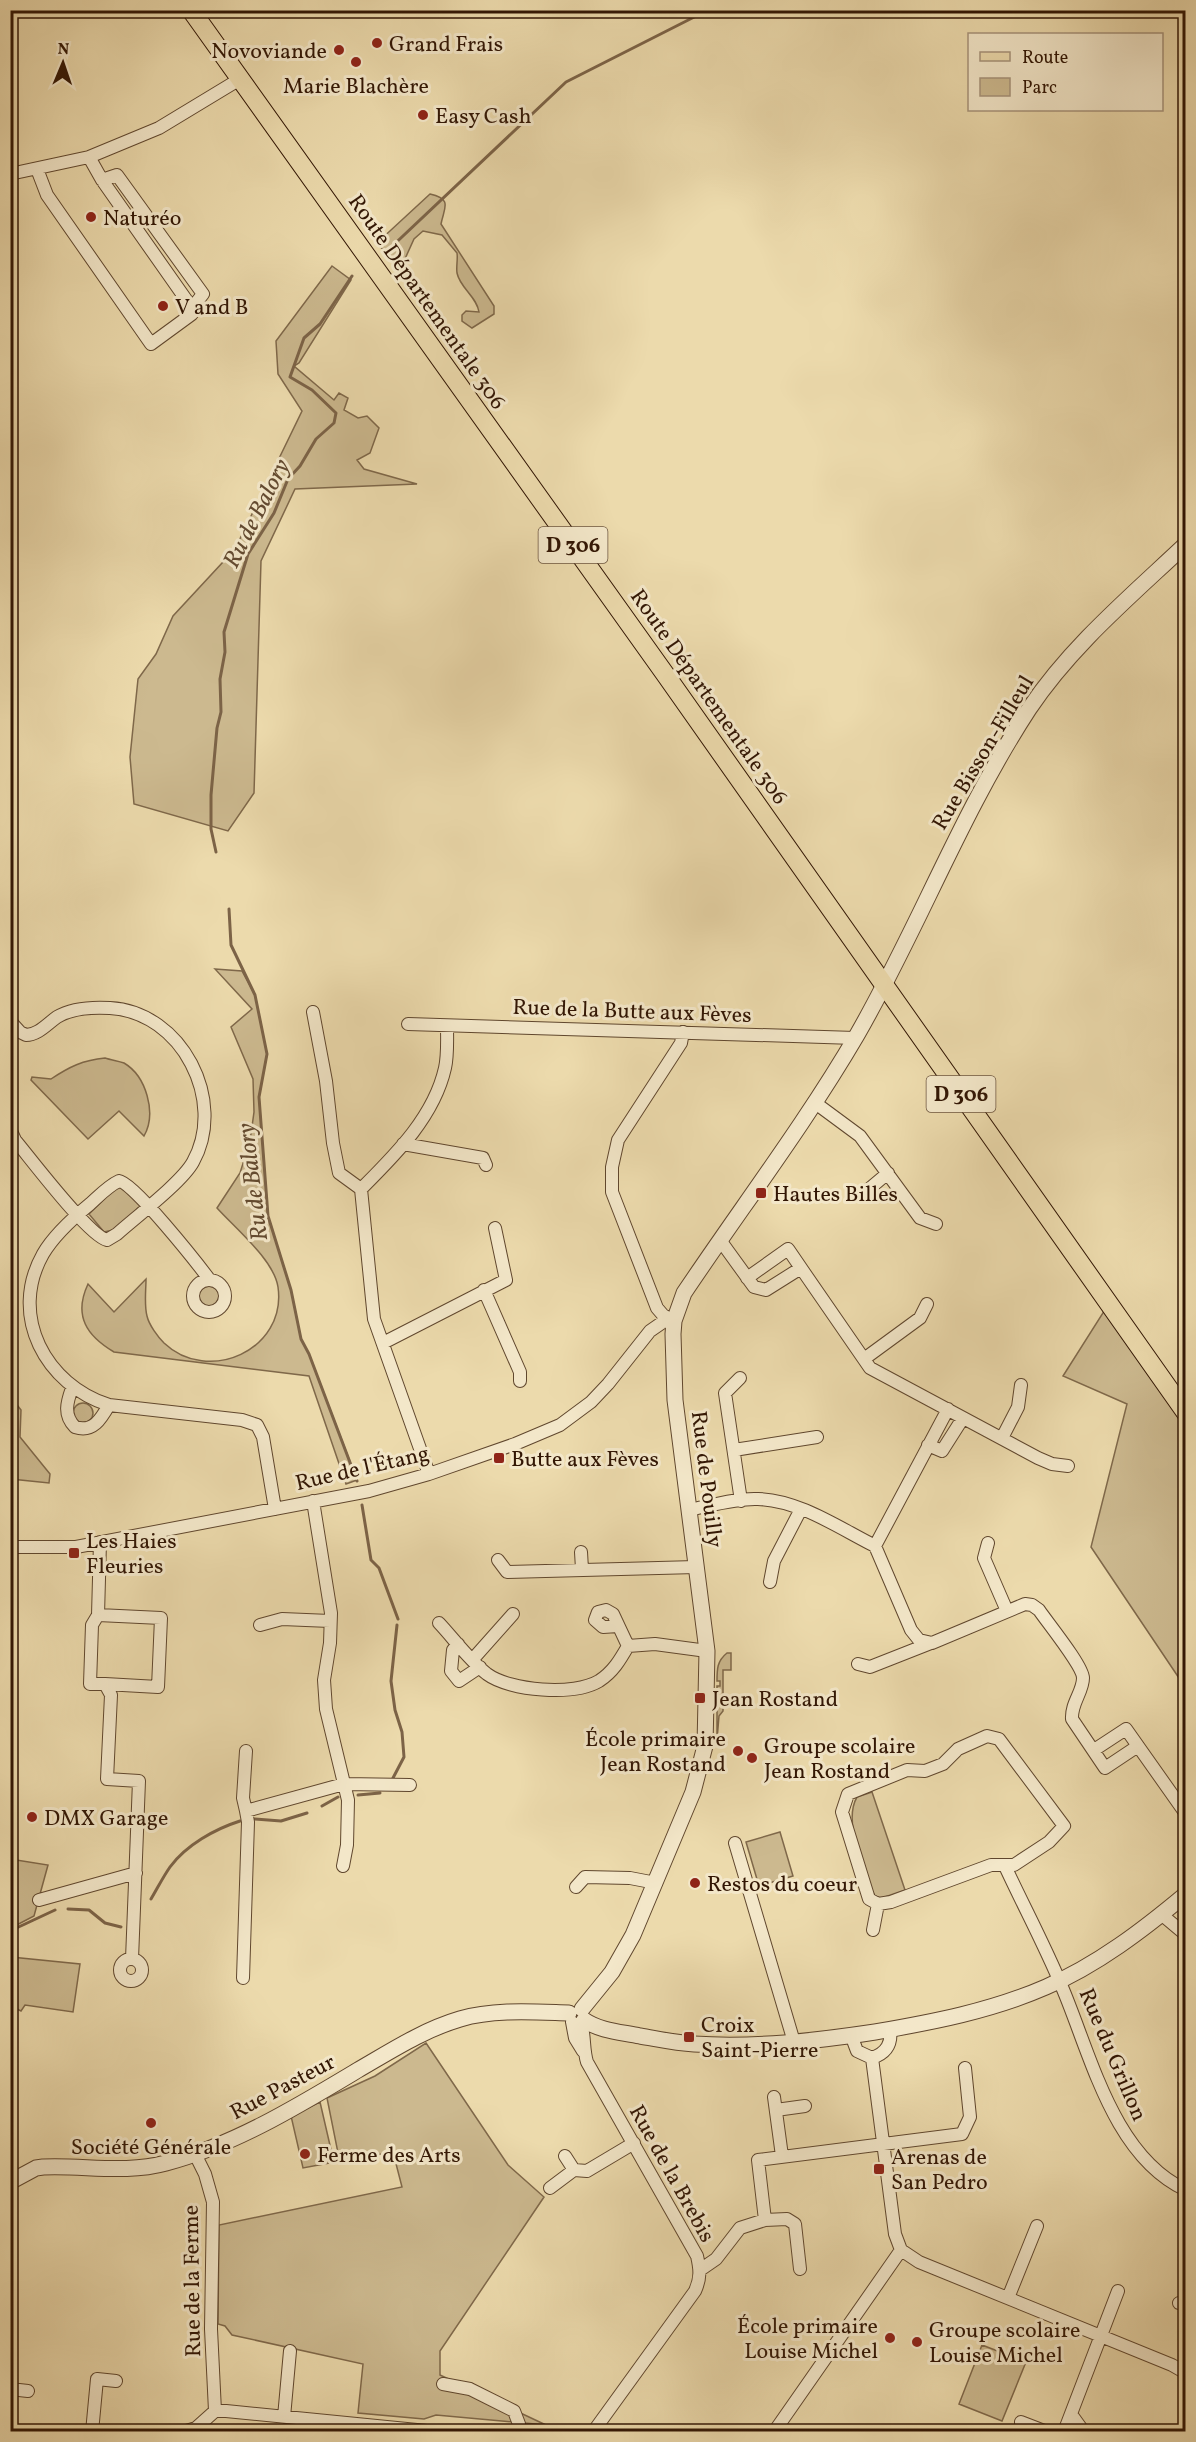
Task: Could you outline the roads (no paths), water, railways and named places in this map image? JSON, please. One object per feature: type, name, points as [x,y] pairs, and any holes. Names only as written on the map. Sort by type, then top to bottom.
[{"type":"main road","name":"Route Départementale 306","points":[[191,10],[665,674],[1185,1413]]},
{"type":"street","points":[[10,174],[88,157],[159,128],[240,79]]},
{"type":"street","points":[[37,169],[47,195],[151,344],[192,314],[192,308],[88,157]]},
{"type":"street","points":[[102,180],[117,175],[158,230],[203,294],[192,308]]},
{"type":"street","points":[[141,235],[154,236],[158,230]]},
{"type":"street","name":"Rue Bisson-Filleul","points":[[883,985],[956,837],[1030,708],[1065,663],[1096,629],[1185,544]]},
{"type":"street","name":"Rue de Pouilly","points":[[577,2017],[626,1950],[693,1792],[703,1757],[707,1729],[707,1651],[676,1412],[674,1321],[684,1293],[814,1102],[855,1038],[883,985]]},
{"type":"street","points":[[10,1022],[20,1032],[31,1035],[59,1016],[77,1010],[113,1008],[149,1020],[178,1043],[188,1056],[200,1082],[204,1120],[198,1151],[184,1173],[117,1234],[107,1240],[99,1236],[78,1214],[13,1134]]},
{"type":"street","points":[[313,1012],[326,1081],[339,1173],[361,1189],[374,1319],[429,1474]]},
{"type":"street","name":"Rue de la Butte aux Fèves","points":[[408,1024],[855,1038]]},
{"type":"street","points":[[361,1189],[403,1144],[428,1111],[446,1067],[447,1026]]},
{"type":"street","points":[[674,1321],[663,1315],[657,1308],[612,1192],[611,1179],[618,1140],[681,1043],[683,1032]]},
{"type":"street","points":[[814,1102],[860,1136],[920,1218],[936,1224]]},
{"type":"street","points":[[10,1152],[13,1134]]},
{"type":"street","points":[[403,1144],[483,1158],[486,1165]]},
{"type":"street","points":[[869,1189],[888,1173]]},
{"type":"street","points":[[209,1279],[148,1207],[126,1183],[119,1180],[78,1214],[42,1256],[30,1298],[31,1313],[40,1349],[48,1363],[72,1388],[89,1398],[109,1405],[242,1420],[257,1425],[263,1437],[275,1509]]},
{"type":"street","points":[[383,1343],[507,1280],[495,1228]]},
{"type":"street","points":[[720,1240],[754,1287],[766,1290],[801,1268]]},
{"type":"street","points":[[747,1278],[788,1249],[870,1368],[1052,1464],[1068,1466]]},
{"type":"street","points":[[484,1290],[520,1372],[520,1381]]},
{"type":"street","points":[[864,1359],[920,1318],[927,1304]]},
{"type":"street","name":"Rue de l'Étang","points":[[10,1547],[76,1547],[369,1491],[429,1474],[515,1444],[560,1425],[591,1402],[609,1384],[650,1331],[663,1322],[674,1321]]},
{"type":"street","points":[[740,1378],[725,1393],[741,1501]]},
{"type":"street","points":[[1002,1438],[1018,1407],[1021,1385]]},
{"type":"street","points":[[72,1388],[68,1398],[67,1415],[75,1426],[88,1428],[95,1425],[109,1405]]},
{"type":"street","points":[[875,1546],[948,1409]]},
{"type":"street","points":[[928,1445],[942,1451],[963,1418]]},
{"type":"street","points":[[734,1450],[816,1437]]},
{"type":"street","points":[[688,1510],[758,1499],[801,1509],[875,1546],[911,1630],[919,1640],[932,1643]]},
{"type":"street","points":[[313,1501],[327,1581],[330,1621],[324,1690],[336,1755],[348,1800],[347,1845],[343,1866]]},
{"type":"street","points":[[770,1582],[774,1561],[801,1509]]},
{"type":"street","points":[[98,1616],[161,1618],[158,1687],[90,1684],[92,1625],[98,1616],[100,1542]]},
{"type":"street","points":[[988,1543],[984,1558],[1007,1611]]},
{"type":"street","points":[[581,1552],[582,1569]]},
{"type":"street","points":[[498,1560],[507,1572],[696,1567]]},
{"type":"street","points":[[858,1664],[870,1667],[1025,1604],[1032,1605],[1039,1610],[1081,1670],[1082,1684],[1071,1709],[1072,1719],[1105,1768],[1138,1746]]},
{"type":"street","points":[[458,1644],[453,1650],[451,1671],[459,1681],[476,1663],[513,1614]]},
{"type":"street","points":[[260,1625],[282,1619],[330,1621]]},
{"type":"street","points":[[439,1623],[488,1675],[517,1686],[542,1690],[564,1689],[597,1682],[618,1665],[628,1646]]},
{"type":"street","points":[[618,1626],[628,1646]]},
{"type":"street","points":[[628,1646],[655,1644],[707,1651]]},
{"type":"street","points":[[105,1684],[111,1695],[107,1779],[139,1781],[132,1959]]},
{"type":"street","points":[[1094,1750],[1126,1729],[1185,1814]]},
{"type":"street","points":[[987,1736],[999,1739],[1064,1826],[1049,1842],[1014,1865],[1005,1866],[991,1865],[891,1902],[878,1904],[869,1899],[842,1812],[848,1794],[906,1770],[925,1771],[943,1764],[958,1749],[987,1736]]},
{"type":"street","points":[[243,1978],[248,1822],[243,1798],[246,1751]]},
{"type":"street","points":[[246,1811],[344,1784],[410,1785]]},
{"type":"street","points":[[735,1843],[794,2042]]},
{"type":"street","name":"Rue du Grillon","points":[[1005,1866],[1059,1980],[1117,2121],[1137,2151],[1154,2169],[1185,2190]]},
{"type":"street","points":[[39,1900],[136,1873]]},
{"type":"street","points":[[576,1887],[585,1877],[630,1878],[656,1883]]},
{"type":"street","points":[[577,2017],[604,2029],[691,2044],[738,2045],[794,2042],[890,2029],[986,2009],[1059,1980],[1121,1944],[1185,1894]]},
{"type":"street","points":[[873,1929],[878,1904]]},
{"type":"street","points":[[1161,1914],[1185,1935]]},
{"type":"street","name":"Rue Pasteur","points":[[10,2182],[36,2168],[132,2168],[164,2164],[195,2154],[285,2112],[404,2043],[451,2022],[477,2015],[577,2017]]},
{"type":"street","name":"Rue de la Brebis","points":[[577,2017],[575,2038],[697,2256],[700,2270],[699,2283],[694,2291],[593,2432]]},
{"type":"street","points":[[851,2035],[857,2051],[873,2058],[879,2056],[891,2042],[890,2029]]},
{"type":"street","points":[[873,2058],[895,2234],[901,2250],[919,2262],[1172,2365],[1185,2373]]},
{"type":"street","points":[[765,2220],[758,2160],[962,2134],[970,2117],[965,2068]]},
{"type":"street","points":[[782,2156],[775,2104],[805,2106]]},
{"type":"street","points":[[550,2188],[574,2170],[587,2170],[634,2143]]},
{"type":"street","name":"Rue de la Ferme","points":[[195,2154],[205,2174],[213,2202],[211,2329],[215,2411]]},
{"type":"street","points":[[565,2156],[574,2170]]},
{"type":"street","points":[[700,2270],[716,2259],[740,2228],[765,2220],[787,2219],[795,2224],[800,2269]]},
{"type":"street","points":[[1008,2298],[1037,2226]]},
{"type":"street","points":[[774,2432],[901,2250]]},
{"type":"street","points":[[1064,2432],[1118,2290]]},
{"type":"street","points":[[284,2417],[290,2351]]},
{"type":"street","points":[[92,2432],[97,2379],[116,2381]]},
{"type":"street","points":[[443,2384],[470,2389],[514,2410],[519,2432]]},
{"type":"street","points":[[10,2390],[28,2391]]},
{"type":"street","points":[[183,2432],[197,2430],[215,2411],[437,2432]]},
{"type":"street","points":[[1071,2414],[1084,2432]]},
{"type":"street","points":[[1021,2422],[1047,2432]]},
{"type":"waterway","name":"Ru de Balory","points":[[385,253],[566,82],[708,10]]},
{"type":"waterway","name":"Ru de Balory","points":[[216,852],[211,829],[211,795],[217,728],[221,712],[220,679],[225,652],[224,632],[248,554],[274,513],[288,479],[300,466],[316,439],[334,423],[336,413],[312,390],[290,377],[304,338],[320,324],[352,276]]},
{"type":"waterway","name":"Ru de Balory","points":[[229,909],[231,945],[255,995],[267,1054],[259,1097],[268,1216],[291,1290],[301,1339],[309,1354],[357,1481]]},
{"type":"waterway","name":"Ru de Balory","points":[[362,1505],[371,1560],[379,1568],[398,1619]]},
{"type":"waterway","name":"Ru de Balory","points":[[393,1778],[404,1757],[402,1732],[395,1710],[391,1681],[397,1625]]},
{"type":"waterway","name":"Ru de Balory","points":[[358,1795],[380,1793]]},
{"type":"waterway","name":"Ru de Balory","points":[[322,1806],[338,1797]]},
{"type":"waterway","name":"Ru de Balory","points":[[255,1819],[281,1821],[307,1813]]},
{"type":"waterway","name":"Ru de Balory","points":[[151,1899],[170,1867],[184,1852],[211,1833],[240,1821]]},
{"type":"waterway","name":"Ru de Balory","points":[[68,1909],[89,1910],[105,1923],[121,1927]]},
{"type":"waterway","name":"Ru de Balory","points":[[10,1931],[55,1910]]},
{"type":"place","name":"Grand Frais","points":[[377,43]]},
{"type":"place","name":"Novoviande","points":[[339,50]]},
{"type":"place","name":"Marie Blachère","points":[[356,62]]},
{"type":"place","name":"Easy Cash","points":[[423,115]]},
{"type":"place","name":"Naturéo","points":[[91,217]]},
{"type":"place","name":"V and B","points":[[163,306]]},
{"type":"place","name":"Hautes Billes","points":[[761,1193]]},
{"type":"place","name":"Butte aux Fèves","points":[[499,1458]]},
{"type":"place","name":"Les Haies Fleuries","points":[[74,1553]]},
{"type":"place","name":"Jean Rostand","points":[[700,1698]]},
{"type":"place","name":"École primaire Jean Rostand","points":[[738,1751]]},
{"type":"place","name":"Groupe scolaire Jean Rostand","points":[[752,1758]]},
{"type":"place","name":"DMX Garage","points":[[32,1817]]},
{"type":"place","name":"Restos du coeur","points":[[695,1883]]},
{"type":"place","name":"Croix Saint-Pierre","points":[[689,2037]]},
{"type":"place","name":"Société Générale","points":[[151,2123]]},
{"type":"place","name":"Ferme des Arts","points":[[305,2154]]},
{"type":"place","name":"Arenas de San Pedro","points":[[879,2169]]},
{"type":"place","name":"École primaire Louise Michel","points":[[890,2338]]},
{"type":"place","name":"Groupe scolaire Louise Michel","points":[[917,2342]]}]
